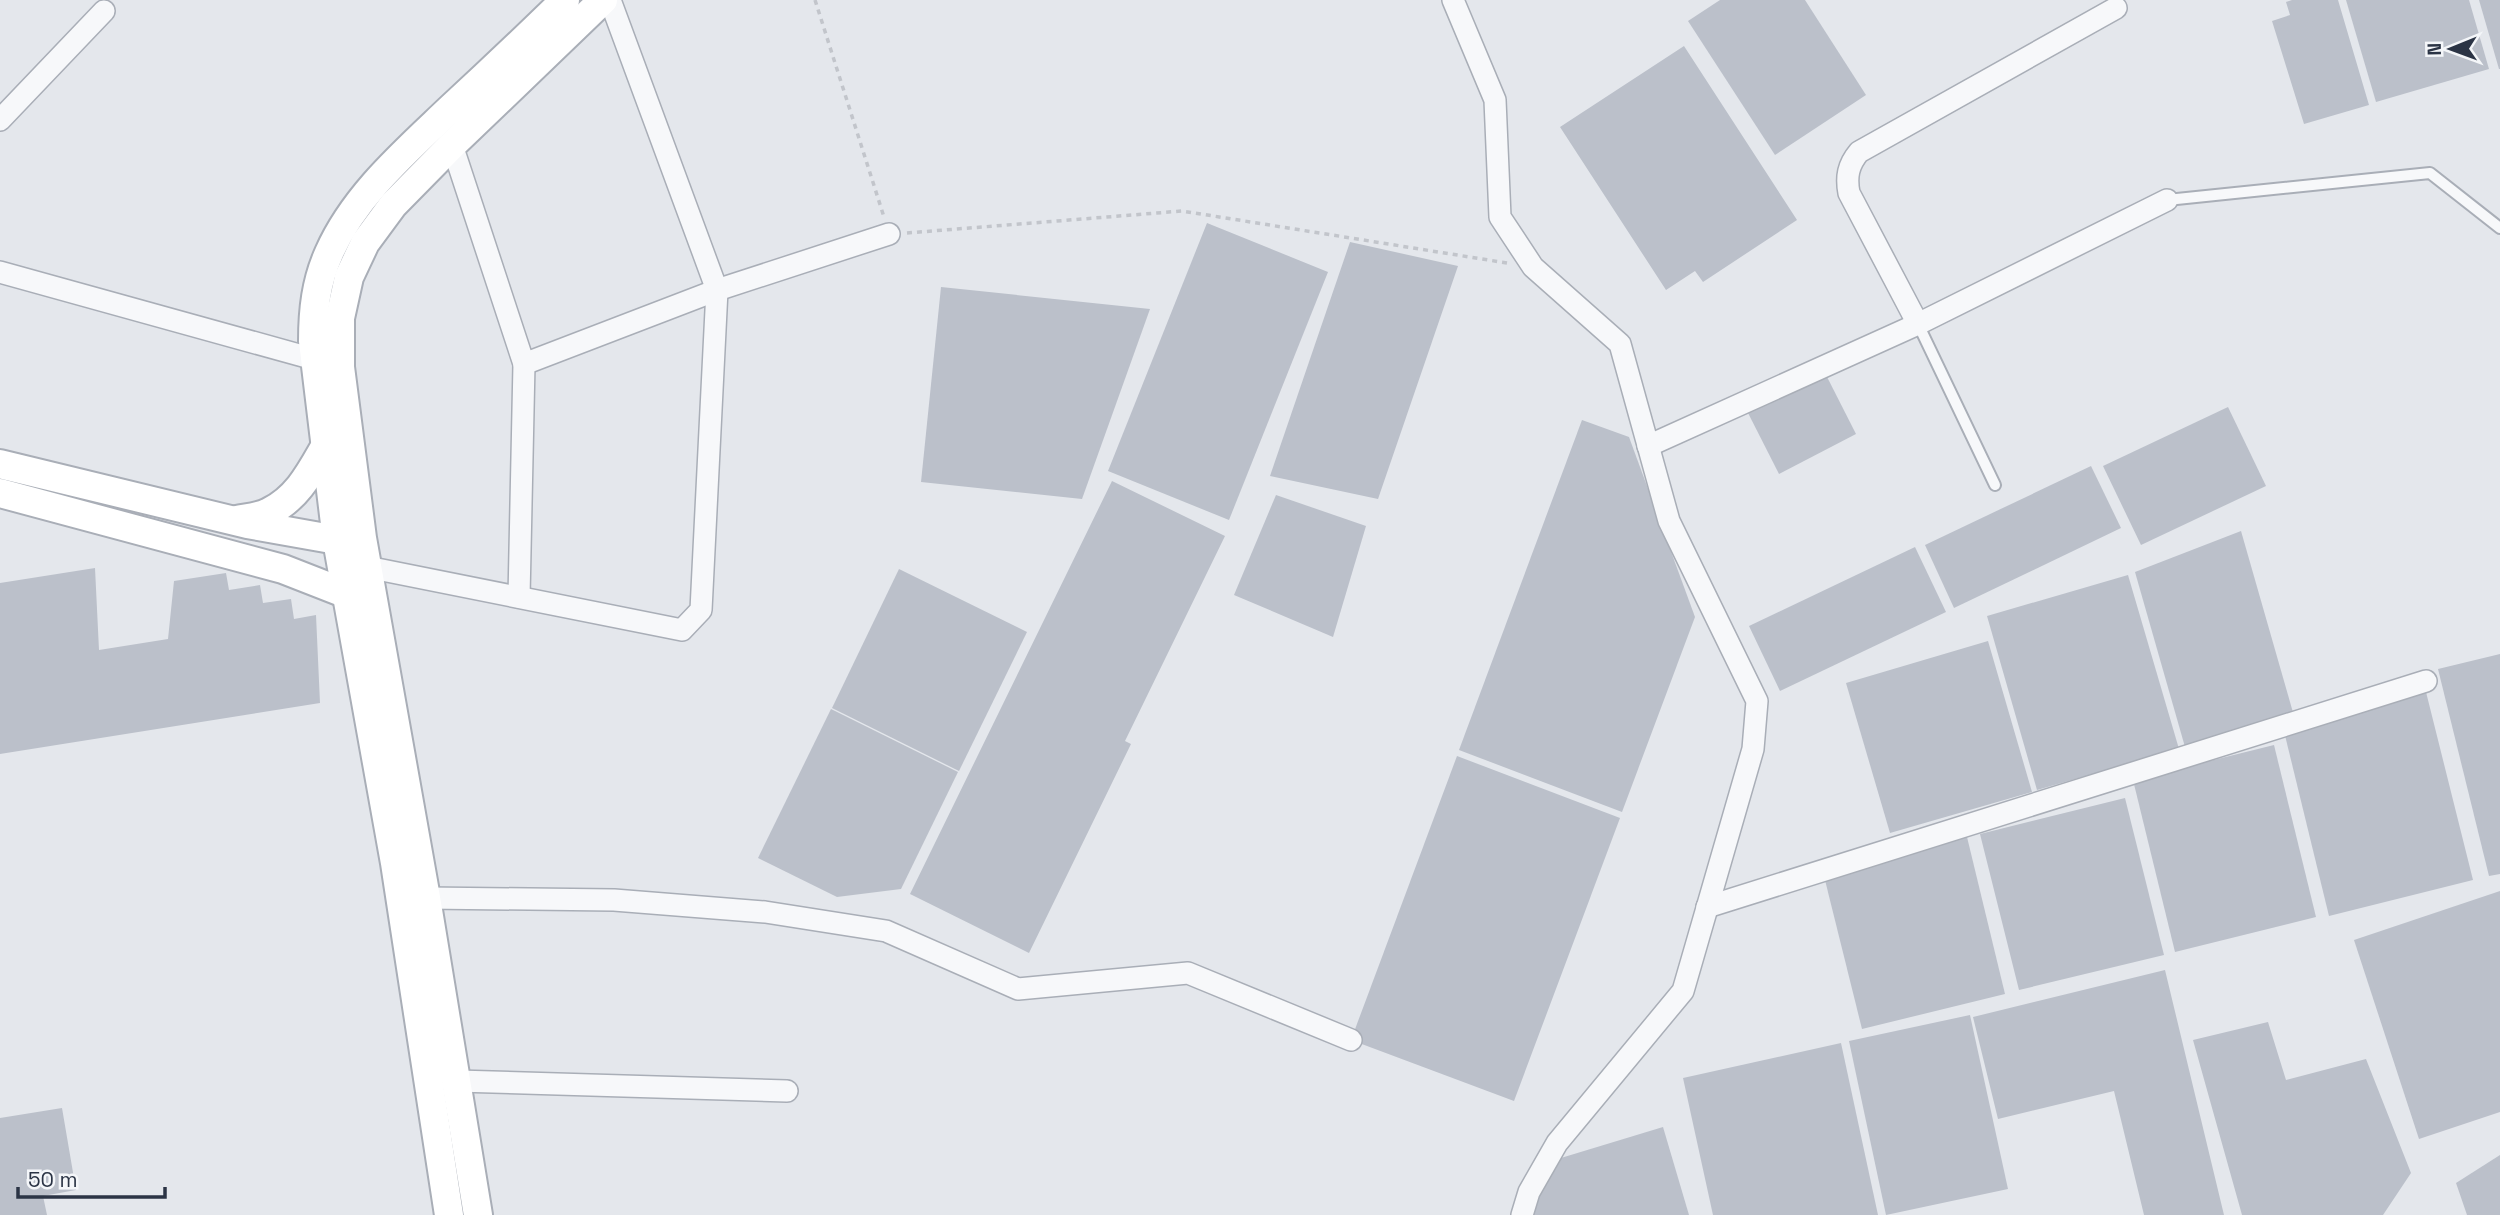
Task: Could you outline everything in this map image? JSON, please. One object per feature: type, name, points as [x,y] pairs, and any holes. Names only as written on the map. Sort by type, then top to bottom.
[{"type":"street","points":[[350,539],[328,363],[313,313],[318,281],[329,252],[341,229],[369,191],[410,147],[565,0]]},
{"type":"street","points":[[478,1215],[426,898],[362,584],[326,445],[328,363],[349,277],[365,243],[393,205],[603,0]]},
{"type":"street","points":[[0,494],[283,569],[362,584],[519,597],[682,630],[701,610],[718,290],[610,0]]},
{"type":"street","points":[[1453,0],[1495,100],[1500,218],[1533,267],[1620,344],[1669,521],[1757,701],[1753,748],[1683,991],[1557,1143],[1528,1192],[1522,1215]]},
{"type":"street","points":[[1917,324],[1849,193],[1848,172],[1854,158],[2116,8]]},
{"type":"street","points":[[0,120],[104,10]]},
{"type":"street","points":[[452,145],[524,364],[519,597]]},
{"type":"street","points":[[1648,446],[1917,324],[2167,200]]},
{"type":"street","points":[[524,364],[718,290],[889,234]]},
{"type":"street","points":[[0,272],[328,363]]},
{"type":"street","points":[[234,521],[268,513],[288,500],[302,485],[326,445]]},
{"type":"street","points":[[0,464],[234,521],[350,539]]},
{"type":"street","points":[[362,584],[395,863],[449,1215]]},
{"type":"street","points":[[1707,907],[2426,681]]},
{"type":"street","points":[[426,898],[614,900],[765,912],[886,931],[1018,989],[1188,974],[1351,1040]]},
{"type":"street","points":[[457,1081],[787,1091]]},
{"type":"lane","points":[[2167,200],[2430,173],[2500,228]]},
{"type":"lane","points":[[1917,324],[1995,485]]},
{"type":"path","points":[[815,0],[889,234],[1182,211],[1533,267]]},
{"type":"building","points":[[1720,0],[1805,0],[1866,95],[1775,155],[1688,21]]},
{"type":"building","points":[[2338,0],[2369,105],[2304,124],[2272,21],[2290,15],[2286,2]]},
{"type":"building","points":[[2346,0],[2469,0],[2489,69],[2376,102]]},
{"type":"building","points":[[2479,0],[2500,0],[2500,69],[2499,69]]},
{"type":"building","points":[[1684,46],[1797,220],[1703,282],[1695,271],[1666,290],[1560,127]]},
{"type":"building","points":[[1207,223],[1328,272],[1229,520],[1108,471]]},
{"type":"building","points":[[1350,242],[1458,266],[1378,499],[1270,476]]},
{"type":"building","points":[[941,287],[1150,309],[1082,499],[921,482]]},
{"type":"building","points":[[1823,369],[1856,434],[1779,474],[1746,409]]},
{"type":"building","points":[[2228,407],[2266,486],[2141,545],[2103,466]]},
{"type":"building","points":[[1582,420],[1629,437],[1695,617],[1622,812],[1459,750]]},
{"type":"building","points":[[2091,466],[2121,528],[1954,608],[1925,545]]},
{"type":"building","points":[[1112,481],[1225,536],[1125,741],[1131,744],[1029,953],[910,894]]},
{"type":"building","points":[[1276,495],[1366,526],[1333,637],[1234,595]]},
{"type":"building","points":[[2241,531],[2294,716],[2185,747],[2135,572]]},
{"type":"building","points":[[1915,547],[1946,612],[1780,691],[1749,626]]},
{"type":"building","points":[[95,568],[99,650],[168,639],[174,581],[226,573],[229,590],[260,585],[263,603],[291,599],[294,619],[316,615],[320,703],[0,754],[0,583]]},
{"type":"building","points":[[899,569],[1027,632],[959,771],[832,708]]},
{"type":"building","points":[[2128,575],[2179,749],[2037,790],[1987,616]]},
{"type":"building","points":[[1988,641],[2032,792],[1890,833],[1846,683]]},
{"type":"building","points":[[2500,654],[2500,874],[2489,876],[2438,669]]},
{"type":"building","points":[[2425,688],[2473,880],[2329,916],[2282,723]]},
{"type":"building","points":[[831,709],[958,772],[901,889],[837,897],[758,858]]},
{"type":"building","points":[[2274,745],[2316,917],[2175,952],[2133,780]]},
{"type":"building","points":[[1457,756],[1620,818],[1514,1101],[1351,1040]]},
{"type":"building","points":[[2125,798],[2164,955],[2019,990],[1980,834]]},
{"type":"building","points":[[1967,837],[2005,994],[1862,1029],[1823,872]]},
{"type":"building","points":[[2500,891],[2500,1112],[2419,1139],[2354,940]]},
{"type":"building","points":[[2165,970],[2224,1215],[2144,1215],[2114,1091],[1998,1119],[1973,1017]]},
{"type":"building","points":[[1970,1015],[2008,1189],[1886,1215],[1849,1041]]},
{"type":"building","points":[[2268,1022],[2286,1080],[2366,1059],[2411,1173],[2383,1215],[2242,1215],[2193,1040]]},
{"type":"building","points":[[1841,1043],[1878,1215],[1713,1215],[1683,1078]]},
{"type":"building","points":[[62,1108],[76,1190],[43,1196],[47,1215],[0,1215],[0,1118]]},
{"type":"building","points":[[1663,1127],[1689,1215],[1532,1215],[1551,1161]]},
{"type":"building","points":[[2500,1155],[2500,1215],[2467,1215],[2456,1183]]}]
